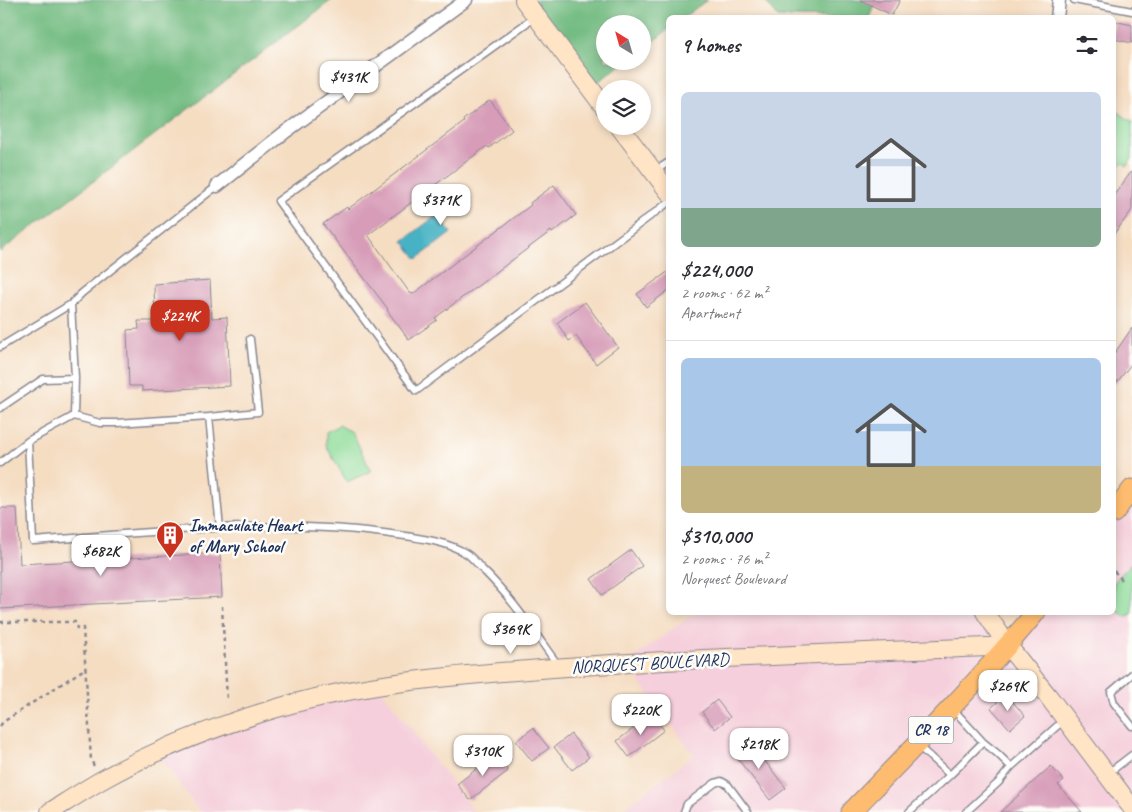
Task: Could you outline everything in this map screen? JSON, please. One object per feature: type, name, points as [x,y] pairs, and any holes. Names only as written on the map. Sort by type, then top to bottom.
[{"type":"main road","points":[[1116,510],[1132,489]]},
{"type":"main road","name":"CR 18","points":[[851,812],[917,745],[1008,646],[1034,615]]},
{"type":"street","points":[[217,186],[284,133],[466,0]]},
{"type":"street","points":[[524,0],[596,96]]},
{"type":"street","points":[[1057,15],[1059,0]]},
{"type":"street","points":[[626,135],[666,188]]},
{"type":"street","points":[[987,615],[1008,646],[1132,808]]},
{"type":"street","name":"NORQUEST BOULEVARD","points":[[50,812],[102,780],[157,753],[217,728],[275,709],[332,694],[469,675],[560,668],[1008,646]]},
{"type":"lane","points":[[1074,0],[1132,11]]},
{"type":"lane","points":[[535,16],[278,201],[416,391],[666,204]]},
{"type":"lane","points":[[653,172],[666,164]]},
{"type":"lane","points":[[0,347],[71,304],[217,186]]},
{"type":"lane","points":[[71,304],[75,378],[74,416]]},
{"type":"lane","points":[[0,463],[28,442],[74,416],[100,423],[108,423],[258,412],[250,339]]},
{"type":"lane","points":[[0,408],[43,379],[75,378]]},
{"type":"lane","points":[[209,417],[220,528]]},
{"type":"lane","points":[[28,442],[33,541],[272,526],[367,530],[434,540],[467,554],[498,585],[519,610],[560,668]]},
{"type":"lane","points":[[1132,674],[1111,692],[1114,703],[1132,726]]},
{"type":"lane","points":[[951,708],[983,742],[1011,767]]},
{"type":"lane","points":[[966,812],[1000,782],[1011,767],[1065,719]]},
{"type":"lane","points":[[909,812],[983,742]]},
{"type":"lane","points":[[917,745],[950,775]]},
{"type":"lane","points":[[1107,774],[1132,754]]},
{"type":"lane","points":[[684,812],[687,804],[715,783],[721,781],[728,785],[748,812]]},
{"type":"path","points":[[1116,574],[1123,581]]},
{"type":"path","points":[[222,606],[227,700]]},
{"type":"path","points":[[0,622],[76,622],[77,629],[83,628],[91,760],[102,780]]},
{"type":"path","points":[[0,726],[3,722],[86,668]]},
{"type":"shaded area","points":[[1132,489],[1132,812],[618,812],[694,755],[626,663],[692,615],[986,615],[1008,646],[1034,615],[1116,615],[1116,510]]},
{"type":"shaded area","points":[[379,687],[474,812],[200,812],[157,753]]},
{"type":"green space","points":[[0,0],[332,0],[0,252]]},
{"type":"green space","points":[[524,0],[707,0],[687,15],[666,15],[666,31],[651,43],[651,15],[596,15],[596,70],[614,70],[601,80],[596,80],[596,84],[590,88]]},
{"type":"green space","points":[[764,0],[876,0],[870,15],[776,15]]},
{"type":"green space","points":[[1116,110],[1132,122],[1132,159],[1127,166],[1123,163],[1116,166]]},
{"type":"green space","points":[[339,425],[352,432],[371,471],[347,482],[326,446],[326,432]]},
{"type":"green space","points":[[1132,563],[1132,614],[1124,617],[1116,608],[1116,580]]},
{"type":"water","points":[[437,215],[451,233],[417,259],[403,241]]},
{"type":"building","points":[[860,0],[900,0],[892,15]]},
{"type":"building","points":[[1116,21],[1132,25],[1132,43],[1116,39]]},
{"type":"building","points":[[490,100],[512,130],[489,148],[487,146],[368,235],[410,293],[413,294],[531,205],[530,203],[554,185],[576,215],[552,233],[551,231],[435,318],[437,320],[409,340],[388,309],[323,224],[347,207],[348,209],[464,122],[463,120]]},
{"type":"building","points":[[1132,171],[1132,210],[1116,231],[1116,192]]},
{"type":"building","points":[[666,273],[666,292],[646,307],[637,294]]},
{"type":"building","points":[[210,280],[212,318],[227,317],[230,386],[142,391],[142,386],[129,386],[127,330],[139,329],[138,321],[155,321],[154,284]]},
{"type":"building","points":[[585,302],[618,347],[596,364],[576,336],[569,341],[557,323]]},
{"type":"building","points":[[1132,328],[1132,363],[1116,383],[1116,351]]},
{"type":"building","name":"Immaculate Heart of Mary School","points":[[0,508],[17,508],[20,564],[220,553],[222,597],[0,609]]},
{"type":"building","points":[[631,550],[642,566],[602,595],[591,579]]},
{"type":"building","points":[[1006,694],[1025,716],[1010,729],[991,708]]},
{"type":"building","points":[[717,700],[730,717],[715,729],[702,712]]},
{"type":"building","points":[[652,714],[664,730],[629,757],[617,741]]},
{"type":"building","points":[[533,728],[549,748],[532,761],[516,741]]},
{"type":"building","points":[[571,734],[589,757],[572,770],[554,747]]},
{"type":"building","points":[[749,741],[786,788],[770,800],[733,753]]},
{"type":"building","points":[[496,754],[508,771],[470,800],[457,784]]},
{"type":"building","points":[[1051,766],[1064,781],[1058,785],[1082,812],[1000,812]]},
{"type":"place","name":"Immaculate Heart of Mary School","points":[[170,559]]}]
